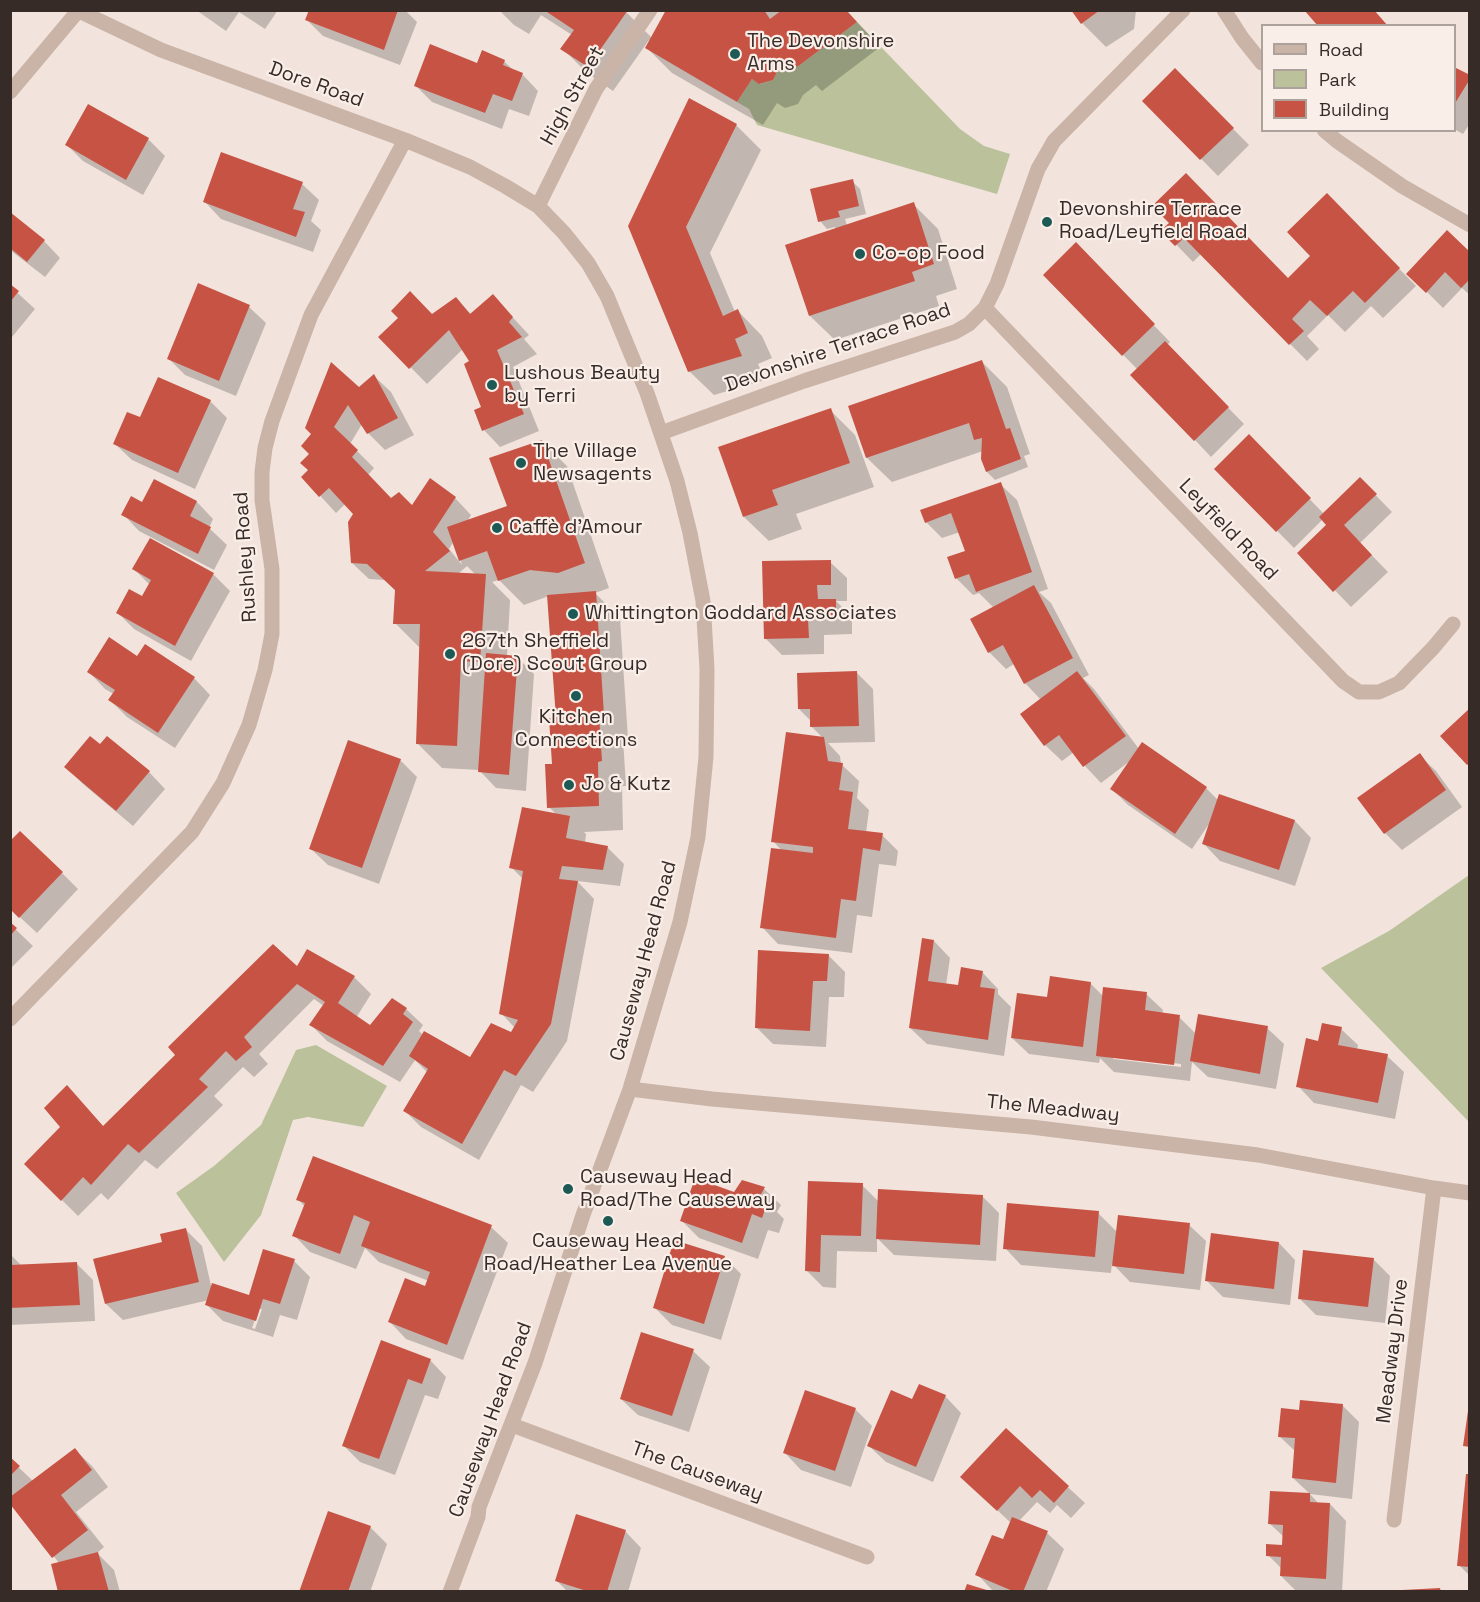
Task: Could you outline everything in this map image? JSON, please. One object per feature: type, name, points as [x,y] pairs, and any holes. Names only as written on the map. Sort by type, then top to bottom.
[{"type":"street","name":"High Street","points":[[538,206],[596,89],[650,10]]},
{"type":"street","name":"Devonshire Terrace Road","points":[[661,433],[804,381],[955,332],[969,324],[985,308],[997,284],[1038,169],[1054,141],[1183,10]]},
{"type":"street","points":[[1224,10],[1242,38],[1261,61]]},
{"type":"street","name":"Dore Road","points":[[77,11],[161,50],[405,140],[470,167],[538,206]]},
{"type":"street","points":[[10,93],[77,11]]},
{"type":"street","points":[[1326,132],[1402,186],[1470,225]]},
{"type":"street","name":"Rushley Road","points":[[10,1019],[192,832],[223,783],[252,714],[266,670],[272,634],[272,569],[262,500],[265,448],[272,421],[311,315],[405,140]]},
{"type":"street","name":"Causeway Head Road","points":[[450,1592],[478,1517],[479,1507],[535,1363],[583,1215],[630,1089],[680,922],[698,837],[706,758],[707,669],[703,602],[694,551],[677,481],[643,381],[607,296],[588,263],[564,232],[538,206]]},
{"type":"street","name":"Leyfield Road","points":[[985,308],[1343,681],[1359,692],[1379,692],[1399,683],[1453,624]]},
{"type":"street","name":"The Meadway","points":[[630,1089],[712,1099],[1043,1128],[1258,1155],[1470,1193]]},
{"type":"street","name":"Meadway Drive","points":[[1394,1520],[1434,1188]]},
{"type":"street","name":"The Causeway","points":[[512,1425],[867,1557]]},
{"type":"green space","points":[[857,22],[960,129],[984,146],[1010,154],[997,194],[757,125],[749,109],[737,102],[752,79],[760,84],[773,80],[778,70],[791,60],[797,67]]},
{"type":"green space","points":[[1469,875],[1469,1122],[1321,968],[1389,931]]},
{"type":"green space","points":[[316,1045],[387,1086],[363,1127],[308,1117],[293,1120],[261,1215],[224,1262],[176,1193],[214,1166],[261,1125],[296,1050]]},
{"type":"building","points":[[309,10],[398,10],[384,50],[305,20]]},
{"type":"building","points":[[544,10],[628,10],[588,67],[560,49],[574,30]]},
{"type":"building","name":"The Devonshire Arms","points":[[666,10],[764,10],[770,19],[782,10],[846,10],[857,22],[797,67],[791,60],[778,70],[773,80],[759,84],[752,79],[737,102],[645,48]]},
{"type":"building","points":[[1071,10],[1100,10],[1081,24]]},
{"type":"building","points":[[1304,10],[1374,10],[1386,24],[1316,24]]},
{"type":"building","points":[[430,44],[477,63],[482,50],[505,60],[503,65],[523,73],[512,101],[493,94],[485,113],[414,86]]},
{"type":"building","points":[[1175,68],[1234,128],[1200,160],[1142,101]]},
{"type":"building","points":[[1456,68],[1470,75],[1470,79],[1456,102]]},
{"type":"building","points":[[689,98],[737,124],[686,227],[723,316],[738,309],[748,333],[735,339],[742,356],[688,372],[628,226]]},
{"type":"building","points":[[88,104],[149,138],[126,180],[65,145]]},
{"type":"building","points":[[221,152],[303,182],[293,209],[305,212],[296,237],[203,202]]},
{"type":"building","points":[[1186,173],[1288,278],[1310,256],[1287,232],[1327,193],[1400,268],[1365,303],[1353,291],[1327,316],[1310,300],[1292,319],[1304,331],[1289,345],[1184,238],[1175,246],[1160,231],[1169,223],[1152,206]]},
{"type":"building","points":[[853,179],[859,206],[838,211],[840,217],[818,222],[810,189]]},
{"type":"building","name":"Co-op Food","points":[[914,202],[934,264],[912,272],[915,281],[809,316],[785,245]]},
{"type":"building","points":[[10,212],[45,240],[27,262],[10,248]]},
{"type":"building","points":[[1447,230],[1470,252],[1470,279],[1461,288],[1445,272],[1426,293],[1406,274]]},
{"type":"building","points":[[1076,242],[1155,324],[1122,356],[1043,275]]},
{"type":"building","points":[[198,283],[250,305],[219,381],[167,359]]},
{"type":"building","points":[[10,284],[19,291],[10,302]]},
{"type":"building","points":[[410,291],[432,314],[456,297],[470,314],[493,294],[513,317],[509,322],[522,337],[497,350],[524,414],[482,431],[474,410],[481,407],[464,364],[469,361],[449,330],[409,369],[378,337],[398,318],[391,311]]},
{"type":"building","points":[[1165,341],[1229,407],[1194,441],[1130,375]]},
{"type":"building","points":[[982,360],[1006,429],[1010,428],[1021,459],[986,472],[981,459],[982,438],[974,440],[969,423],[866,458],[848,406]]},
{"type":"building","points":[[331,362],[359,387],[374,374],[398,418],[367,434],[348,405],[334,427],[358,450],[352,457],[391,498],[399,492],[412,505],[430,478],[456,497],[433,532],[450,551],[425,571],[486,574],[480,662],[461,661],[457,746],[416,744],[420,624],[393,624],[395,590],[367,564],[351,563],[348,522],[353,514],[329,488],[319,497],[301,477],[308,470],[300,463],[309,454],[301,446],[311,434],[305,428]]},
{"type":"building","points":[[158,377],[211,400],[178,473],[113,444],[127,412],[140,417]]},
{"type":"building","points":[[831,408],[850,463],[772,490],[778,505],[743,517],[718,447]]},
{"type":"building","points":[[1249,434],[1311,498],[1276,532],[1214,469]]},
{"type":"building","points":[[542,440],[585,563],[558,573],[530,570],[498,581],[487,551],[459,561],[447,527],[507,506],[489,458]]},
{"type":"building","points":[[1360,477],[1377,494],[1344,525],[1372,555],[1333,592],[1297,553],[1326,525],[1319,517]]},
{"type":"building","points":[[154,479],[197,501],[190,516],[211,527],[198,554],[121,515],[131,496],[142,502]]},
{"type":"building","points":[[1001,482],[1032,572],[976,592],[969,574],[955,579],[947,557],[965,551],[951,513],[925,523],[920,510]]},
{"type":"building","points":[[150,538],[214,573],[175,646],[116,613],[129,589],[142,596],[151,580],[132,569]]},
{"type":"building","points":[[831,560],[831,585],[817,585],[818,599],[836,599],[836,618],[808,619],[809,638],[764,639],[762,561]]},
{"type":"building","points":[[1034,585],[1073,658],[1024,684],[1003,645],[988,653],[970,619]]},
{"type":"building","points":[[596,591],[604,715],[599,715],[602,761],[598,762],[599,806],[547,808],[545,764],[552,764],[549,718],[556,718],[547,595]]},
{"type":"building","points":[[109,637],[137,656],[145,644],[195,677],[158,733],[108,700],[115,690],[87,672]]},
{"type":"building","points":[[486,653],[518,656],[509,775],[478,772]]},
{"type":"building","points":[[857,671],[859,726],[810,727],[810,709],[798,709],[797,673]]},
{"type":"building","points":[[1077,671],[1126,736],[1083,767],[1059,735],[1044,746],[1020,714]]},
{"type":"building","points":[[1470,708],[1470,763],[1467,765],[1440,736]]},
{"type":"building","points":[[786,732],[824,737],[828,761],[843,763],[839,790],[853,792],[848,829],[883,833],[880,851],[863,848],[856,901],[841,899],[836,938],[760,928],[771,848],[813,853],[813,847],[771,842]]},
{"type":"building","points":[[90,736],[100,744],[107,736],[150,771],[116,811],[64,767]]},
{"type":"building","points":[[348,740],[401,759],[362,868],[309,849]]},
{"type":"building","points":[[1142,742],[1207,787],[1175,834],[1110,789]]},
{"type":"building","points":[[1420,753],[1446,790],[1384,834],[1357,798]]},
{"type":"building","points":[[1219,794],[1295,820],[1279,870],[1202,844]]},
{"type":"building","points":[[522,807],[570,816],[566,838],[608,846],[603,870],[562,866],[559,879],[578,881],[551,1024],[516,1076],[504,1070],[462,1144],[403,1111],[428,1069],[409,1056],[424,1031],[470,1057],[491,1023],[511,1032],[518,1020],[499,1014],[523,871],[509,868]]},
{"type":"building","points":[[20,831],[63,872],[19,918],[10,909],[10,841]]},
{"type":"building","points":[[10,922],[17,928],[10,936]]},
{"type":"building","points":[[922,938],[934,940],[928,981],[958,985],[961,967],[983,971],[980,987],[995,989],[988,1040],[909,1028]]},
{"type":"building","points":[[273,944],[297,966],[307,949],[355,976],[338,1003],[370,1025],[392,998],[407,1008],[403,1014],[413,1022],[383,1066],[309,1025],[325,1002],[297,984],[244,1037],[252,1047],[236,1061],[226,1051],[199,1079],[208,1087],[139,1153],[128,1144],[91,1185],[83,1177],[61,1201],[24,1164],[60,1127],[44,1108],[67,1085],[103,1126],[175,1055],[168,1047]]},
{"type":"building","points":[[758,950],[829,954],[827,981],[813,981],[810,1031],[755,1028]]},
{"type":"building","points":[[1050,976],[1091,982],[1083,1047],[1011,1038],[1017,993],[1047,997]]},
{"type":"building","points":[[1103,987],[1147,992],[1145,1010],[1180,1015],[1174,1065],[1096,1056]]},
{"type":"building","points":[[1198,1014],[1268,1026],[1260,1074],[1190,1061]]},
{"type":"building","points":[[1322,1023],[1342,1027],[1338,1045],[1388,1054],[1378,1103],[1296,1087],[1306,1038],[1318,1041]]},
{"type":"building","points":[[313,1156],[492,1225],[447,1345],[388,1322],[405,1278],[425,1286],[430,1272],[361,1246],[370,1222],[354,1215],[340,1254],[292,1236],[305,1203],[296,1200]]},
{"type":"building","points":[[695,1178],[734,1192],[742,1180],[765,1187],[759,1198],[768,1201],[762,1218],[752,1214],[742,1243],[680,1221]]},
{"type":"building","points":[[808,1181],[863,1183],[861,1236],[821,1235],[820,1272],[805,1271]]},
{"type":"building","points":[[878,1189],[983,1195],[980,1245],[876,1239]]},
{"type":"building","points":[[1007,1203],[1099,1211],[1095,1257],[1003,1249]]},
{"type":"building","points":[[1118,1215],[1190,1223],[1184,1274],[1112,1266]]},
{"type":"building","points":[[186,1228],[199,1282],[105,1304],[93,1259],[162,1242],[160,1234]]},
{"type":"building","points":[[1211,1233],[1279,1242],[1274,1289],[1205,1281]]},
{"type":"building","points":[[674,1240],[725,1256],[704,1324],[653,1308]]},
{"type":"building","points":[[263,1249],[295,1259],[280,1304],[263,1299],[256,1321],[205,1305],[212,1283],[249,1295]]},
{"type":"building","points":[[1303,1250],[1374,1258],[1368,1307],[1298,1299]]},
{"type":"building","points":[[77,1262],[80,1305],[10,1308],[10,1265]]},
{"type":"building","points":[[641,1332],[694,1349],[672,1416],[620,1399]]},
{"type":"building","points":[[381,1340],[431,1359],[422,1384],[408,1379],[379,1459],[342,1446]]},
{"type":"building","points":[[919,1384],[946,1395],[916,1467],[867,1446],[891,1390],[912,1399]]},
{"type":"building","points":[[805,1390],[856,1408],[835,1471],[783,1453]]},
{"type":"building","points":[[1300,1400],[1343,1404],[1336,1483],[1292,1478],[1295,1438],[1278,1437],[1281,1408],[1299,1410]]},
{"type":"building","points":[[1468,1411],[1470,1411],[1470,1447],[1463,1446]]},
{"type":"building","points":[[1006,1428],[1069,1486],[1054,1503],[1040,1490],[1032,1498],[1020,1486],[997,1511],[960,1477]]},
{"type":"building","points":[[75,1448],[92,1470],[61,1495],[88,1530],[52,1558],[10,1504],[10,1497]]},
{"type":"building","points":[[10,1457],[20,1466],[10,1476]]},
{"type":"building","points":[[1466,1474],[1470,1474],[1470,1567],[1457,1566]]},
{"type":"building","points":[[1270,1491],[1310,1493],[1310,1502],[1330,1503],[1326,1579],[1280,1576],[1281,1557],[1266,1556],[1266,1544],[1282,1545],[1283,1525],[1268,1524]]},
{"type":"building","points":[[328,1511],[371,1526],[348,1592],[299,1592]]},
{"type":"building","points":[[576,1514],[626,1530],[607,1592],[590,1592],[555,1581]]},
{"type":"building","points":[[1012,1517],[1048,1531],[1023,1592],[1015,1592],[975,1575],[992,1535],[1003,1539]]},
{"type":"building","points":[[98,1552],[109,1592],[58,1592],[51,1564]]},
{"type":"building","points":[[967,1584],[990,1591],[990,1592],[964,1592]]},
{"type":"building","points":[[1440,1588],[1441,1592],[1402,1592],[1402,1590]]},
{"type":"place","name":"The Devonshire Arms","points":[[735,54]]},
{"type":"place","name":"Devonshire Terrace Road/Leyfield Road","points":[[1047,222]]},
{"type":"place","name":"Co-op Food","points":[[860,254]]},
{"type":"place","name":"Lushous Beauty by Terri","points":[[492,385]]},
{"type":"place","name":"The Village Newsagents","points":[[521,463]]},
{"type":"place","name":"Caffè d'Amour","points":[[497,528]]},
{"type":"place","name":"Whittington Goddard Associates","points":[[573,614]]},
{"type":"place","name":"267th Sheffield (Dore) Scout Group","points":[[450,654]]},
{"type":"place","name":"Kitchen Connections","points":[[576,696]]},
{"type":"place","name":"Jo & Kutz","points":[[569,785]]},
{"type":"place","name":"Causeway Head Road/The Causeway","points":[[568,1189]]},
{"type":"place","name":"Causeway Head Road/Heather Lea Avenue","points":[[608,1221]]}]
